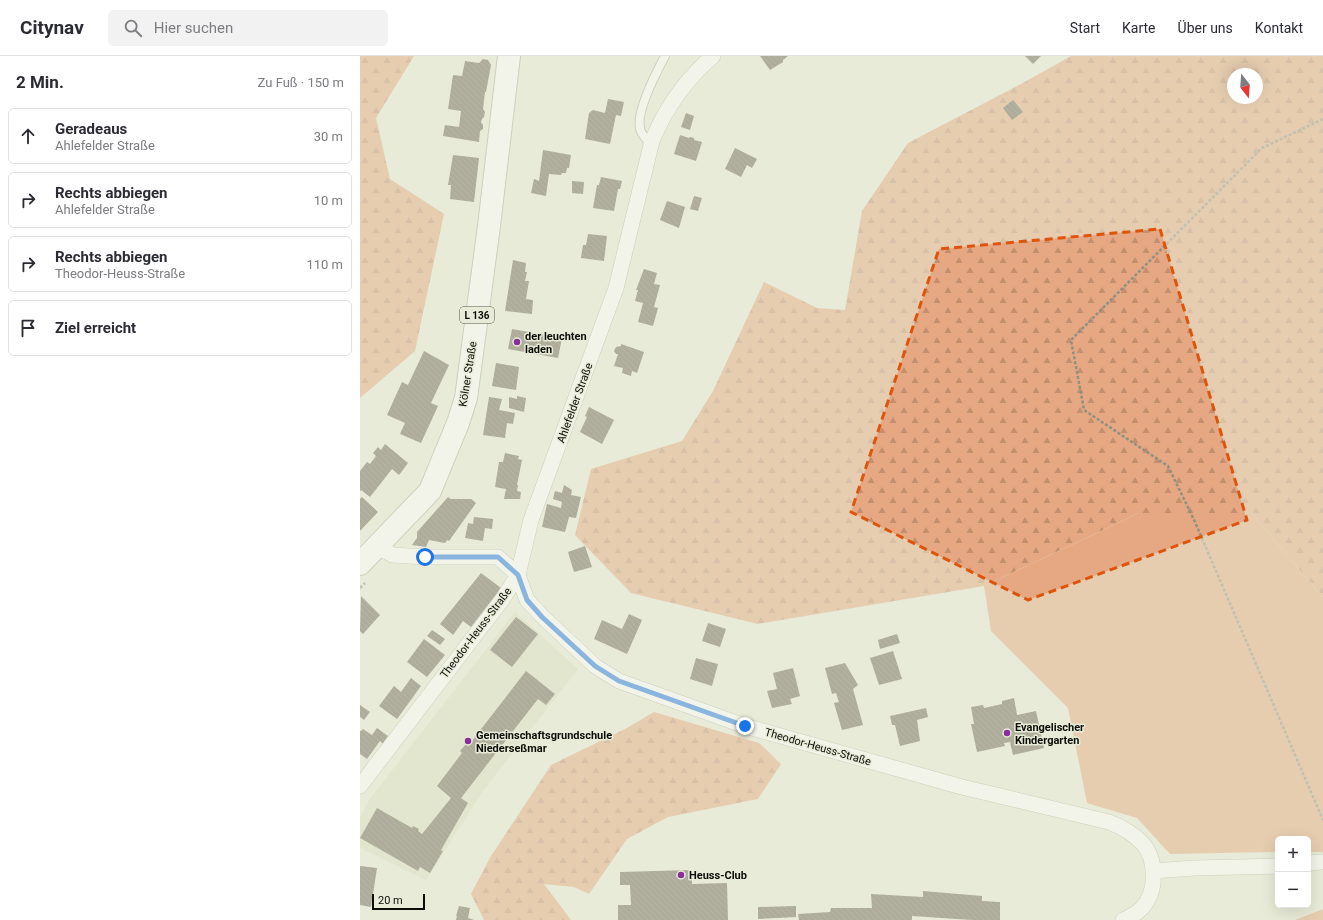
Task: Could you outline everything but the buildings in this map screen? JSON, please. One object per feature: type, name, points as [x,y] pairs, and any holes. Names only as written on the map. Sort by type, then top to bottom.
[{"type":"main road","name":"Kölner Straße","points":[[360,564],[430,491],[458,424],[466,398],[490,218],[509,56]]},
{"type":"street","name":"Ahlefelder Straße","points":[[518,575],[531,520],[616,288],[652,141],[661,120],[671,103],[696,70],[713,56]]},
{"type":"street","points":[[377,547],[393,555],[425,557],[498,557],[518,575]]},
{"type":"street","name":"Theodor-Heuss-Straße","points":[[360,786],[502,600],[518,575]]},
{"type":"street","name":"Theodor-Heuss-Straße","points":[[518,575],[527,600],[532,606],[595,666],[619,681],[745,726],[962,788],[1109,822],[1128,831],[1149,853],[1153,871],[1151,890],[1147,900],[1142,908],[1123,920]]},
{"type":"street","points":[[1311,863],[1323,862]]},
{"type":"street","points":[[1153,871],[1195,868],[1271,866]]},
{"type":"lane","points":[[652,141],[646,139],[640,129],[640,115],[655,74],[665,56]]},
{"type":"path","points":[[1323,119],[1262,148],[1071,340],[1084,410],[1168,466],[1195,522],[1323,820]]},
{"type":"highlighted area","points":[[1160,229],[1247,520],[1028,600],[851,512],[939,249]]},
{"type":"shaded area","name":"Gemeinschaftsgrundschule Niederseßmar","points":[[515,612],[578,669],[483,791],[426,880],[360,848],[360,818],[369,800]]},
{"type":"green space","points":[[360,56],[414,56],[376,118],[390,179],[444,214],[415,351],[360,398]]},
{"type":"green space","points":[[1071,56],[1323,56],[1323,597],[1251,513],[1139,513],[984,586],[758,624],[631,593],[575,535],[591,469],[682,441],[713,391],[764,282],[817,308],[845,310],[862,211],[908,143]]},
{"type":"green space","points":[[1139,513],[1251,513],[1323,597],[1323,853],[1311,852],[1311,836],[1275,836],[1275,852],[1170,854],[1137,818],[1087,803],[1068,708],[991,631],[984,586]]},
{"type":"green space","points":[[654,712],[759,743],[781,764],[758,799],[668,817],[627,839],[589,894],[574,887],[544,884],[571,920],[484,920],[471,894],[491,856],[551,765],[625,729]]},
{"type":"green space","points":[[1323,909],[1323,920],[1295,920]]},
{"type":"place","name":"der leuchten laden","points":[[517,342]]},
{"type":"place","name":"Evangelischer Kindergarten","points":[[1007,733]]},
{"type":"place","name":"Gemeinschaftsgrundschule Niederseßmar","points":[[468,741]]},
{"type":"place","name":"Heuss-Club","points":[[681,875]]},
{"type":"route","points":[[425,557],[498,557],[518,575],[527,600],[542,617],[595,666],[619,681],[745,726]]}]
